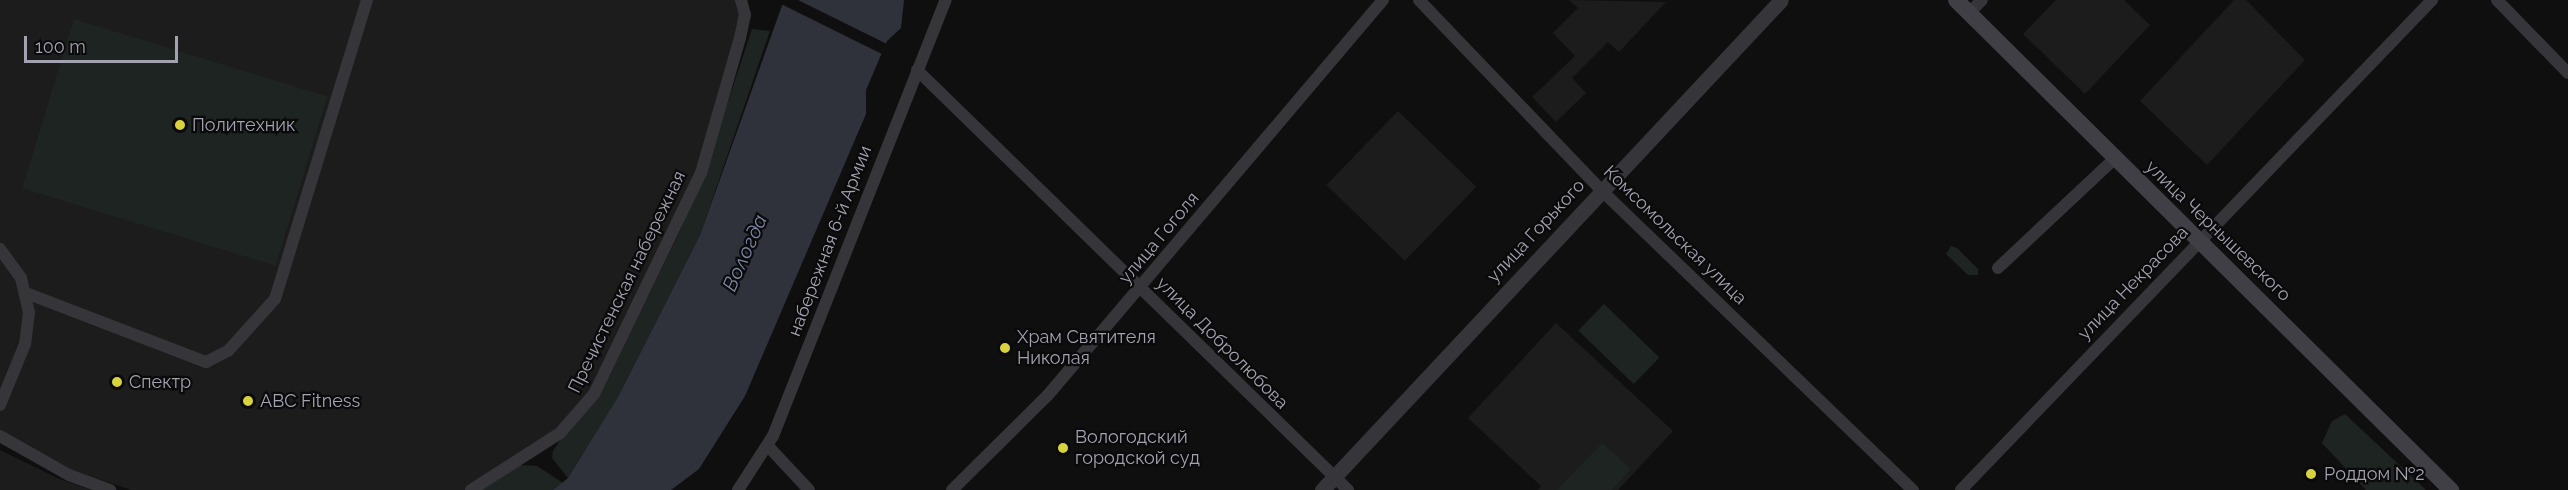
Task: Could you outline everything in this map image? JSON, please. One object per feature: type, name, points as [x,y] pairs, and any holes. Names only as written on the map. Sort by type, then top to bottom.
[{"type":"main road","name":"улица Чернышевского","points":[[1956,0],[2451,490]]},
{"type":"street","points":[[26,293],[206,362],[228,351],[274,299],[367,0]]},
{"type":"street","name":"Пречистенская набережная","points":[[471,490],[560,434],[594,394],[701,173],[740,38],[745,15],[741,0]]},
{"type":"street","name":"набережная 6-й Армии","points":[[738,490],[768,446],[945,0]]},
{"type":"street","name":"улица Гоголя","points":[[952,490],[1048,395],[1383,0]]},
{"type":"street","name":"Комсомольская улица","points":[[1419,0],[1601,190],[1913,490]]},
{"type":"street","name":"улица Горького","points":[[1322,490],[1781,0]]},
{"type":"street","points":[[1969,13],[1982,0]]},
{"type":"street","name":"улица Некрасова","points":[[1961,490],[2432,0]]},
{"type":"street","points":[[2497,0],[2568,73]]},
{"type":"street","name":"улица Добролюбова","points":[[917,70],[1348,490]]},
{"type":"street","points":[[1998,268],[2115,158]]},
{"type":"street","points":[[0,249],[21,278],[26,293],[29,319],[25,344],[0,405]]},
{"type":"street","points":[[0,436],[69,475],[110,490]]},
{"type":"street","points":[[768,446],[809,490]]},
{"type":"shaded area","points":[[0,0],[737,0],[742,15],[698,172],[582,406],[542,441],[465,490],[131,490],[63,467],[0,435]]},
{"type":"shaded area","points":[[1569,0],[1666,2],[1619,52],[1608,42],[1572,78],[1586,93],[1556,122],[1532,97],[1575,56],[1553,33],[1578,8]]},
{"type":"shaded area","points":[[2056,0],[2124,0],[2150,25],[2085,94],[2023,34]]},
{"type":"shaded area","points":[[2234,0],[2246,0],[2305,60],[2207,165],[2140,101]]},
{"type":"shaded area","name":"Политехник","points":[[74,19],[327,96],[276,266],[22,188]]},
{"type":"shaded area","points":[[752,29],[770,31],[700,235],[619,395],[568,478],[552,458],[553,451],[632,328],[679,233],[704,174]]},
{"type":"shaded area","points":[[1398,111],[1476,187],[1405,261],[1326,185]]},
{"type":"shaded area","points":[[1951,246],[1957,248],[1978,269],[1978,275],[1968,275],[1946,254]]},
{"type":"shaded area","points":[[1604,304],[1659,357],[1634,384],[1578,331]]},
{"type":"shaded area","points":[[1556,323],[1673,431],[1618,490],[1538,490],[1541,486],[1468,418]]},
{"type":"shaded area","points":[[2345,414],[2426,490],[2366,490],[2322,443],[2332,421]]},
{"type":"shaded area","points":[[1602,443],[1631,469],[1612,490],[1557,490]]},
{"type":"shaded area","points":[[0,450],[59,479],[92,490],[0,490]]},
{"type":"shaded area","points":[[520,465],[537,466],[563,483],[553,490],[479,490]]},
{"type":"water","name":"Вологда","points":[[784,0],[904,0],[901,28],[887,41],[866,90],[866,114],[745,396],[699,469],[671,490],[553,490],[568,478],[619,395],[700,235]]},
{"type":"pier","points":[[780,0],[798,0],[889,45],[884,55],[779,3]]},
{"type":"place","name":"Политехник","points":[[180,125]]},
{"type":"place","name":"Храм Святителя Николая","points":[[1005,348]]},
{"type":"place","name":"Спектр","points":[[117,382]]},
{"type":"place","name":"ABC Fitness","points":[[248,401]]},
{"type":"place","name":"Вологодский городской суд","points":[[1063,448]]},
{"type":"place","name":"Роддом №2","points":[[2311,474]]}]
